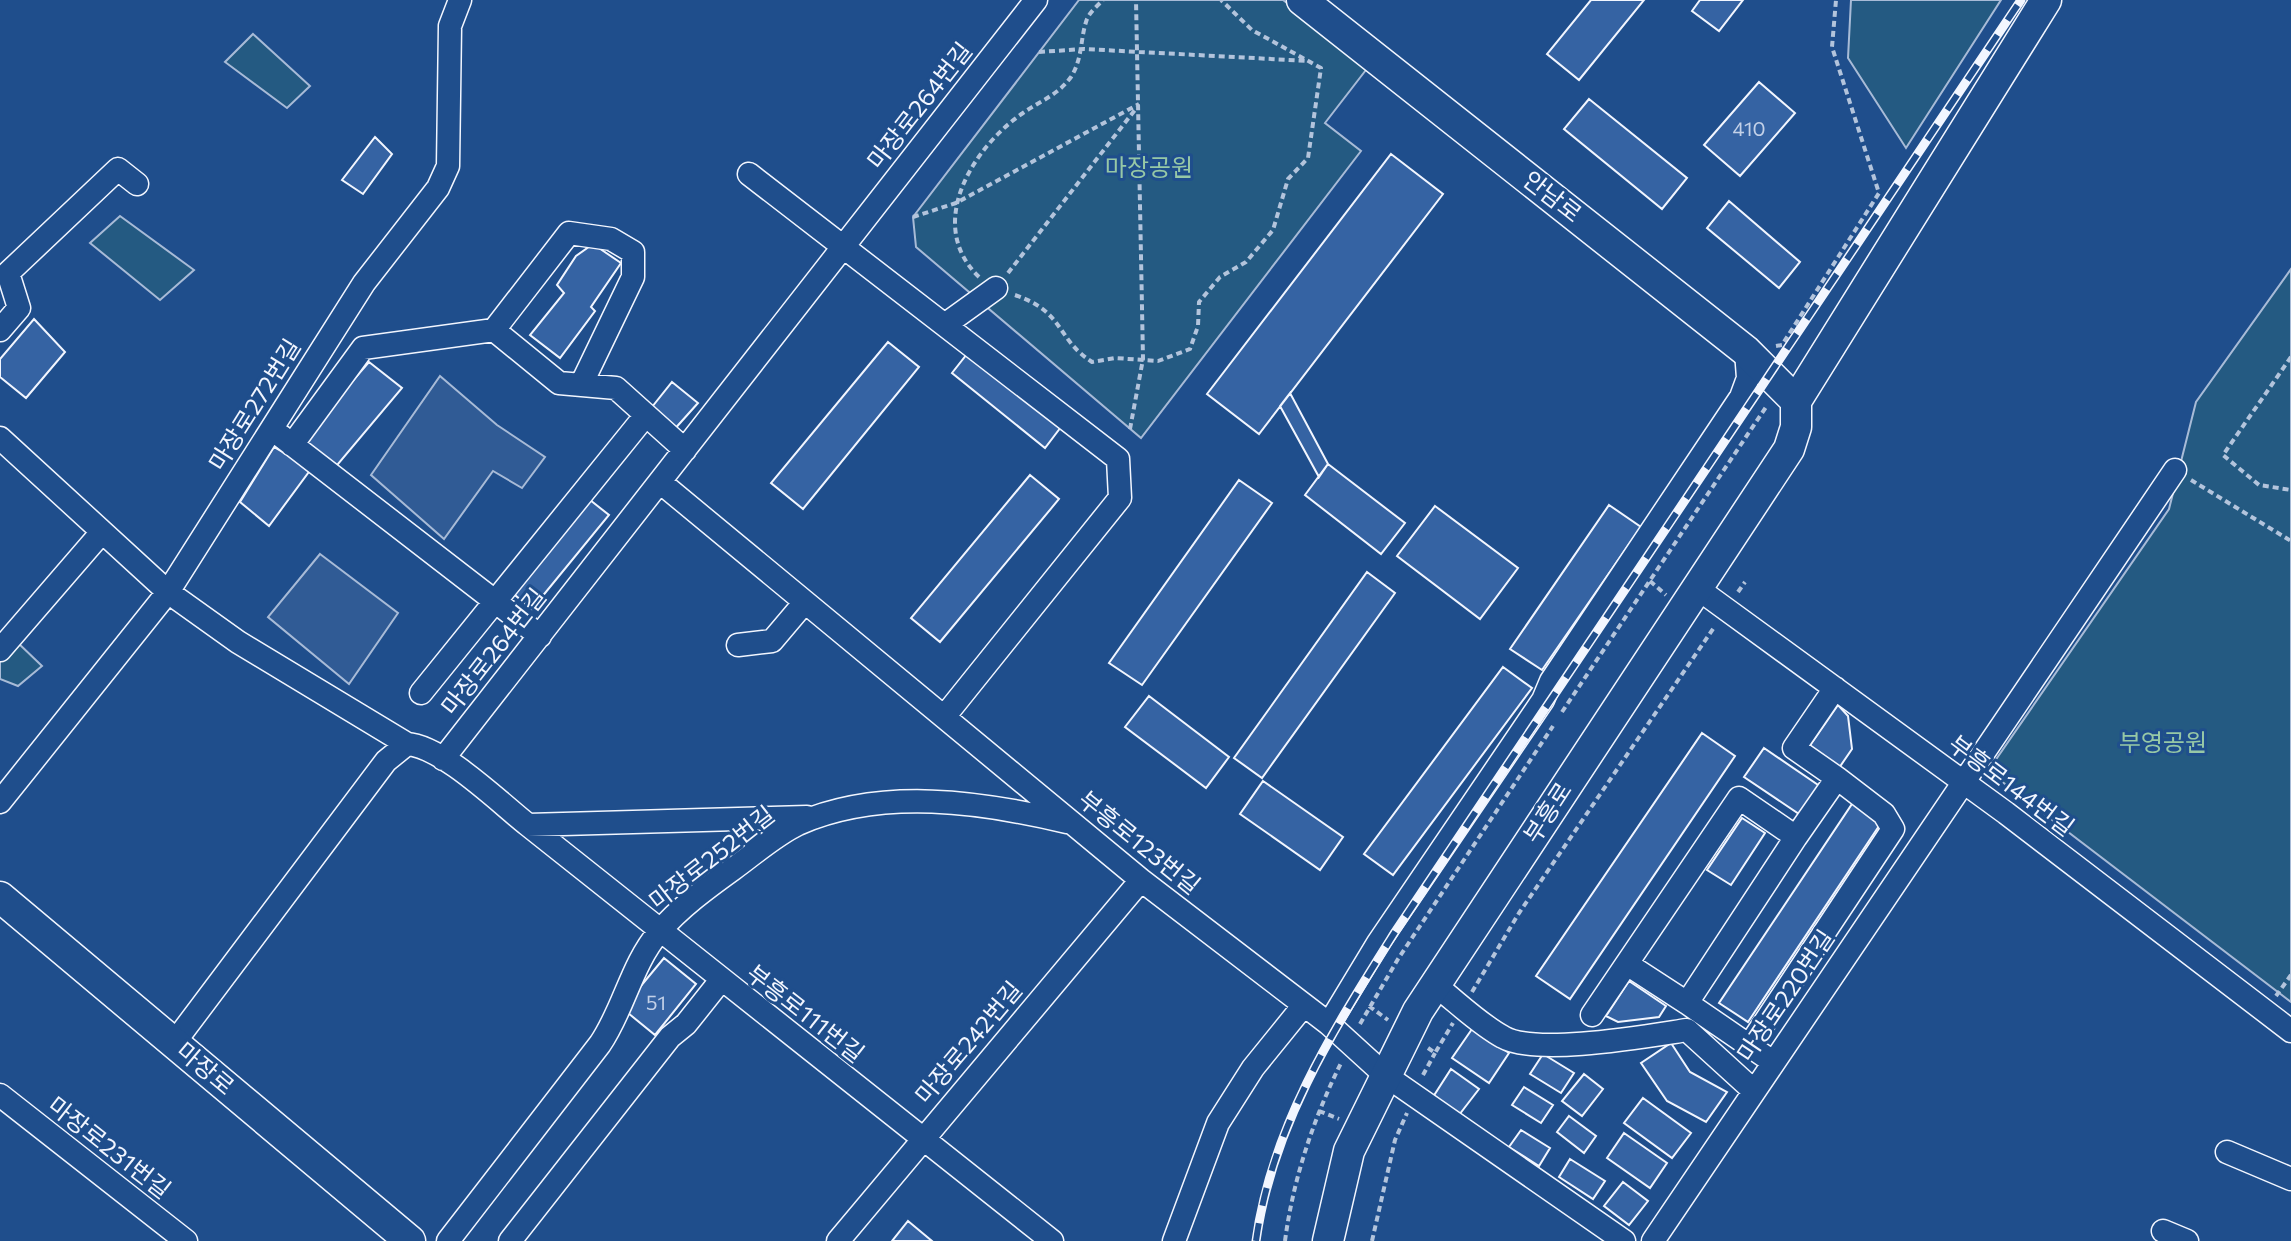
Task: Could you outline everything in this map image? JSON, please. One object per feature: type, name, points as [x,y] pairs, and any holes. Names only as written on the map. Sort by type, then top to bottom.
[{"type":"main road","name":"안남로","points":[[1302,0],[1746,351],[1788,394]]},
{"type":"main road","points":[[1788,394],[2046,0]]},
{"type":"main road","name":"부흥로","points":[[1328,1241],[1349,1151],[1385,1075],[1435,985],[1789,449],[1796,427],[1788,394]]},
{"type":"main road","name":"마장로","points":[[1,900],[410,1241]]},
{"type":"street","name":"마장로272번길","points":[[0,802],[168,592],[356,295],[438,188],[448,166],[450,26],[460,0]]},
{"type":"street","name":"마장로264번길","points":[[443,759],[1036,0]]},
{"type":"street","points":[[0,330],[19,308],[8,273],[118,169],[137,184]]},
{"type":"street","points":[[749,174],[819,229],[845,245],[1118,459],[1120,498],[944,717]]},
{"type":"street","points":[[292,445],[363,348],[494,330],[569,233],[611,239],[633,252],[633,277],[581,385]]},
{"type":"street","points":[[946,324],[996,288]]},
{"type":"street","points":[[494,330],[559,383],[616,388],[685,450]]},
{"type":"street","points":[[1329,1024],[1378,943],[1543,700],[1551,681],[1741,397],[1748,378],[1746,351]]},
{"type":"street","points":[[421,693],[645,416]]},
{"type":"street","points":[[271,428],[540,636]]},
{"type":"street","points":[[0,438],[168,592],[238,642],[407,744],[429,750],[443,759]]},
{"type":"street","name":"마장로220번길","points":[[1653,1241],[1961,781],[2175,470]]},
{"type":"street","name":"부흥로123번길","points":[[660,482],[1141,880],[1329,1024],[1385,1075]]},
{"type":"street","points":[[0,650],[102,532]]},
{"type":"street","name":"부흥로144번길","points":[[1697,588],[1961,781],[2291,1031]]},
{"type":"street","points":[[738,645],[772,641],[805,602]]},
{"type":"street","points":[[1749,1046],[1893,829],[1884,814],[1794,748],[1835,688]]},
{"type":"street","points":[[174,1043],[386,761],[407,744]]},
{"type":"street","name":"부흥로111번길","points":[[443,759],[1052,1241]]},
{"type":"street","points":[[1687,1003],[1837,778]]},
{"type":"street","points":[[1592,1015],[1739,798],[1796,837]]},
{"type":"street","name":"마장로252번길","points":[[448,1241],[600,1044],[614,1023],[636,966],[659,932],[710,887],[778,836],[819,817],[882,803],[957,802],[1073,823]]},
{"type":"street","points":[[528,825],[819,817]]},
{"type":"street","name":"마장로242번길","points":[[838,1241],[1141,880]]},
{"type":"street","points":[[1627,964],[1773,1062]]},
{"type":"street","points":[[510,1241],[670,1037],[686,1024],[721,980]]},
{"type":"street","points":[[1435,985],[1505,1039],[1535,1044],[1620,1040],[1687,1030],[1754,1091]]},
{"type":"street","points":[[1174,1241],[1218,1123],[1253,1068],[1304,1005]]},
{"type":"street","points":[[1385,1075],[1624,1241]]},
{"type":"street","name":"마장로231번길","points":[[0,1095],[186,1241]]},
{"type":"street","points":[[2227,1152],[2291,1179]]},
{"type":"street","points":[[2163,1231],[2187,1241]]},
{"type":"path","points":[[1103,0],[1088,17],[1084,49],[1071,77],[1054,96],[1022,114],[981,150],[956,203],[954,238],[976,275],[996,288],[1047,310],[1076,351],[1092,362],[1158,361],[1190,349],[1198,326],[1199,302],[1220,277],[1246,262],[1273,230],[1280,197],[1288,179],[1308,158],[1321,68],[1252,30],[1221,0]]},
{"type":"path","points":[[1130,429],[1143,359],[1136,0]]},
{"type":"path","points":[[1746,351],[1782,345],[1879,193],[1832,47],[1836,0]]},
{"type":"path","points":[[1039,52],[1084,49],[1312,62]]},
{"type":"path","points":[[913,217],[956,203],[1139,104]]},
{"type":"path","points":[[996,288],[1139,104]]},
{"type":"path","points":[[2291,357],[2223,455],[2259,485],[2291,490]]},
{"type":"path","points":[[1285,1241],[1296,1182],[1315,1125],[1350,1044],[1398,959],[1788,394]]},
{"type":"path","points":[[2175,470],[2291,541]]},
{"type":"path","points":[[1372,1241],[1386,1186]]},
{"type":"green space","name":"마장공원","points":[[1079,0],[1283,0],[1369,66],[1325,123],[1361,151],[1141,438],[916,247],[913,217]]},
{"type":"green space","points":[[1851,0],[2001,0],[1906,148],[1848,58]]},
{"type":"green space","points":[[253,34],[310,86],[287,108],[225,62]]},
{"type":"green space","points":[[120,216],[194,270],[160,300],[90,243]]},
{"type":"green space","name":"부영공원","points":[[2291,269],[2291,1002],[1988,771],[2169,509],[2196,402]]},
{"type":"green space","points":[[16,641],[42,666],[18,686],[0,679],[0,659]]},
{"type":"shaded area","points":[[440,376],[497,425],[545,457],[522,488],[493,471],[444,539],[371,475]]},
{"type":"shaded area","points":[[320,554],[398,613],[349,684],[268,617]]},
{"type":"building","points":[[1591,0],[1644,0],[1579,80],[1547,54]]},
{"type":"building","points":[[1700,0],[1743,0],[1719,31],[1692,11]]},
{"type":"building","points":[[1759,82],[1795,113],[1740,176],[1704,145]]},
{"type":"building","points":[[1589,99],[1687,178],[1662,209],[1564,129]]},
{"type":"building","points":[[375,137],[392,154],[363,194],[342,180]]},
{"type":"building","points":[[1391,154],[1443,194],[1259,434],[1207,394]]},
{"type":"building","points":[[1729,201],[1800,262],[1779,288],[1707,228]]},
{"type":"building","points":[[593,244],[621,263],[591,307],[595,311],[560,358],[530,335],[564,293],[557,285],[576,256]]},
{"type":"building","points":[[34,319],[65,352],[26,398],[0,377],[0,359]]},
{"type":"building","points":[[888,342],[919,367],[803,509],[771,483]]},
{"type":"building","points":[[971,349],[1064,423],[1045,448],[952,373]]},
{"type":"building","points":[[369,362],[402,388],[333,470],[296,446]]},
{"type":"building","points":[[672,382],[698,403],[672,432],[648,412]]},
{"type":"building","points":[[1290,393],[1328,464],[1319,477],[1280,406]]},
{"type":"building","points":[[274,447],[311,469],[269,526],[240,502]]},
{"type":"building","points":[[1328,464],[1405,523],[1381,554],[1305,495]]},
{"type":"building","points":[[1030,475],[1059,499],[940,642],[911,618]]},
{"type":"building","points":[[1239,480],[1272,503],[1142,685],[1109,663]]},
{"type":"building","points":[[585,496],[609,515],[532,609],[510,591]]},
{"type":"building","points":[[1609,505],[1641,527],[1542,670],[1510,649]]},
{"type":"building","points":[[1435,506],[1518,568],[1480,619],[1397,556]]},
{"type":"building","points":[[1367,572],[1395,593],[1262,778],[1234,758]]},
{"type":"building","points":[[1503,667],[1532,688],[1393,875],[1364,854]]},
{"type":"building","points":[[1149,696],[1229,757],[1206,788],[1125,727]]},
{"type":"building","points":[[1838,705],[1848,716],[1852,749],[1839,768],[1809,747]]},
{"type":"building","points":[[1702,733],[1735,756],[1570,999],[1536,976]]},
{"type":"building","points":[[1764,748],[1824,789],[1805,818],[1744,777]]},
{"type":"building","points":[[1263,781],[1343,837],[1320,870],[1240,814]]},
{"type":"building","points":[[1854,801],[1883,820],[1748,1022],[1719,1003]]},
{"type":"building","points":[[1742,818],[1765,833],[1731,885],[1707,870]]},
{"type":"building","points":[[664,958],[696,984],[655,1035],[628,1013],[635,993]]},
{"type":"building","points":[[1629,981],[1666,1006],[1659,1017],[1618,1022],[1606,1016]]},
{"type":"building","points":[[1472,1029],[1509,1053],[1489,1083],[1452,1058]]},
{"type":"building","points":[[1671,1043],[1690,1072],[1727,1092],[1706,1122],[1667,1101],[1641,1063]]},
{"type":"building","points":[[1543,1054],[1574,1073],[1561,1093],[1530,1074]]},
{"type":"building","points":[[1451,1069],[1479,1089],[1459,1115],[1433,1097]]},
{"type":"building","points":[[1584,1074],[1603,1089],[1582,1116],[1562,1101]]},
{"type":"building","points":[[1524,1087],[1553,1105],[1541,1123],[1512,1105]]},
{"type":"building","points":[[1643,1098],[1691,1133],[1672,1158],[1624,1123]]},
{"type":"building","points":[[1569,1116],[1596,1136],[1584,1153],[1557,1132]]},
{"type":"building","points":[[1521,1130],[1550,1148],[1539,1166],[1509,1147]]},
{"type":"building","points":[[1624,1133],[1667,1163],[1650,1188],[1607,1158]]},
{"type":"building","points":[[1570,1159],[1605,1181],[1593,1199],[1559,1177]]},
{"type":"building","points":[[1623,1182],[1648,1201],[1629,1225],[1604,1206]]},
{"type":"building","points":[[908,1221],[932,1241],[892,1241]]},
{"type":"railway","points":[[1256,1241],[1264,1198],[1291,1118],[1328,1042],[1372,968],[2021,0]]}]
